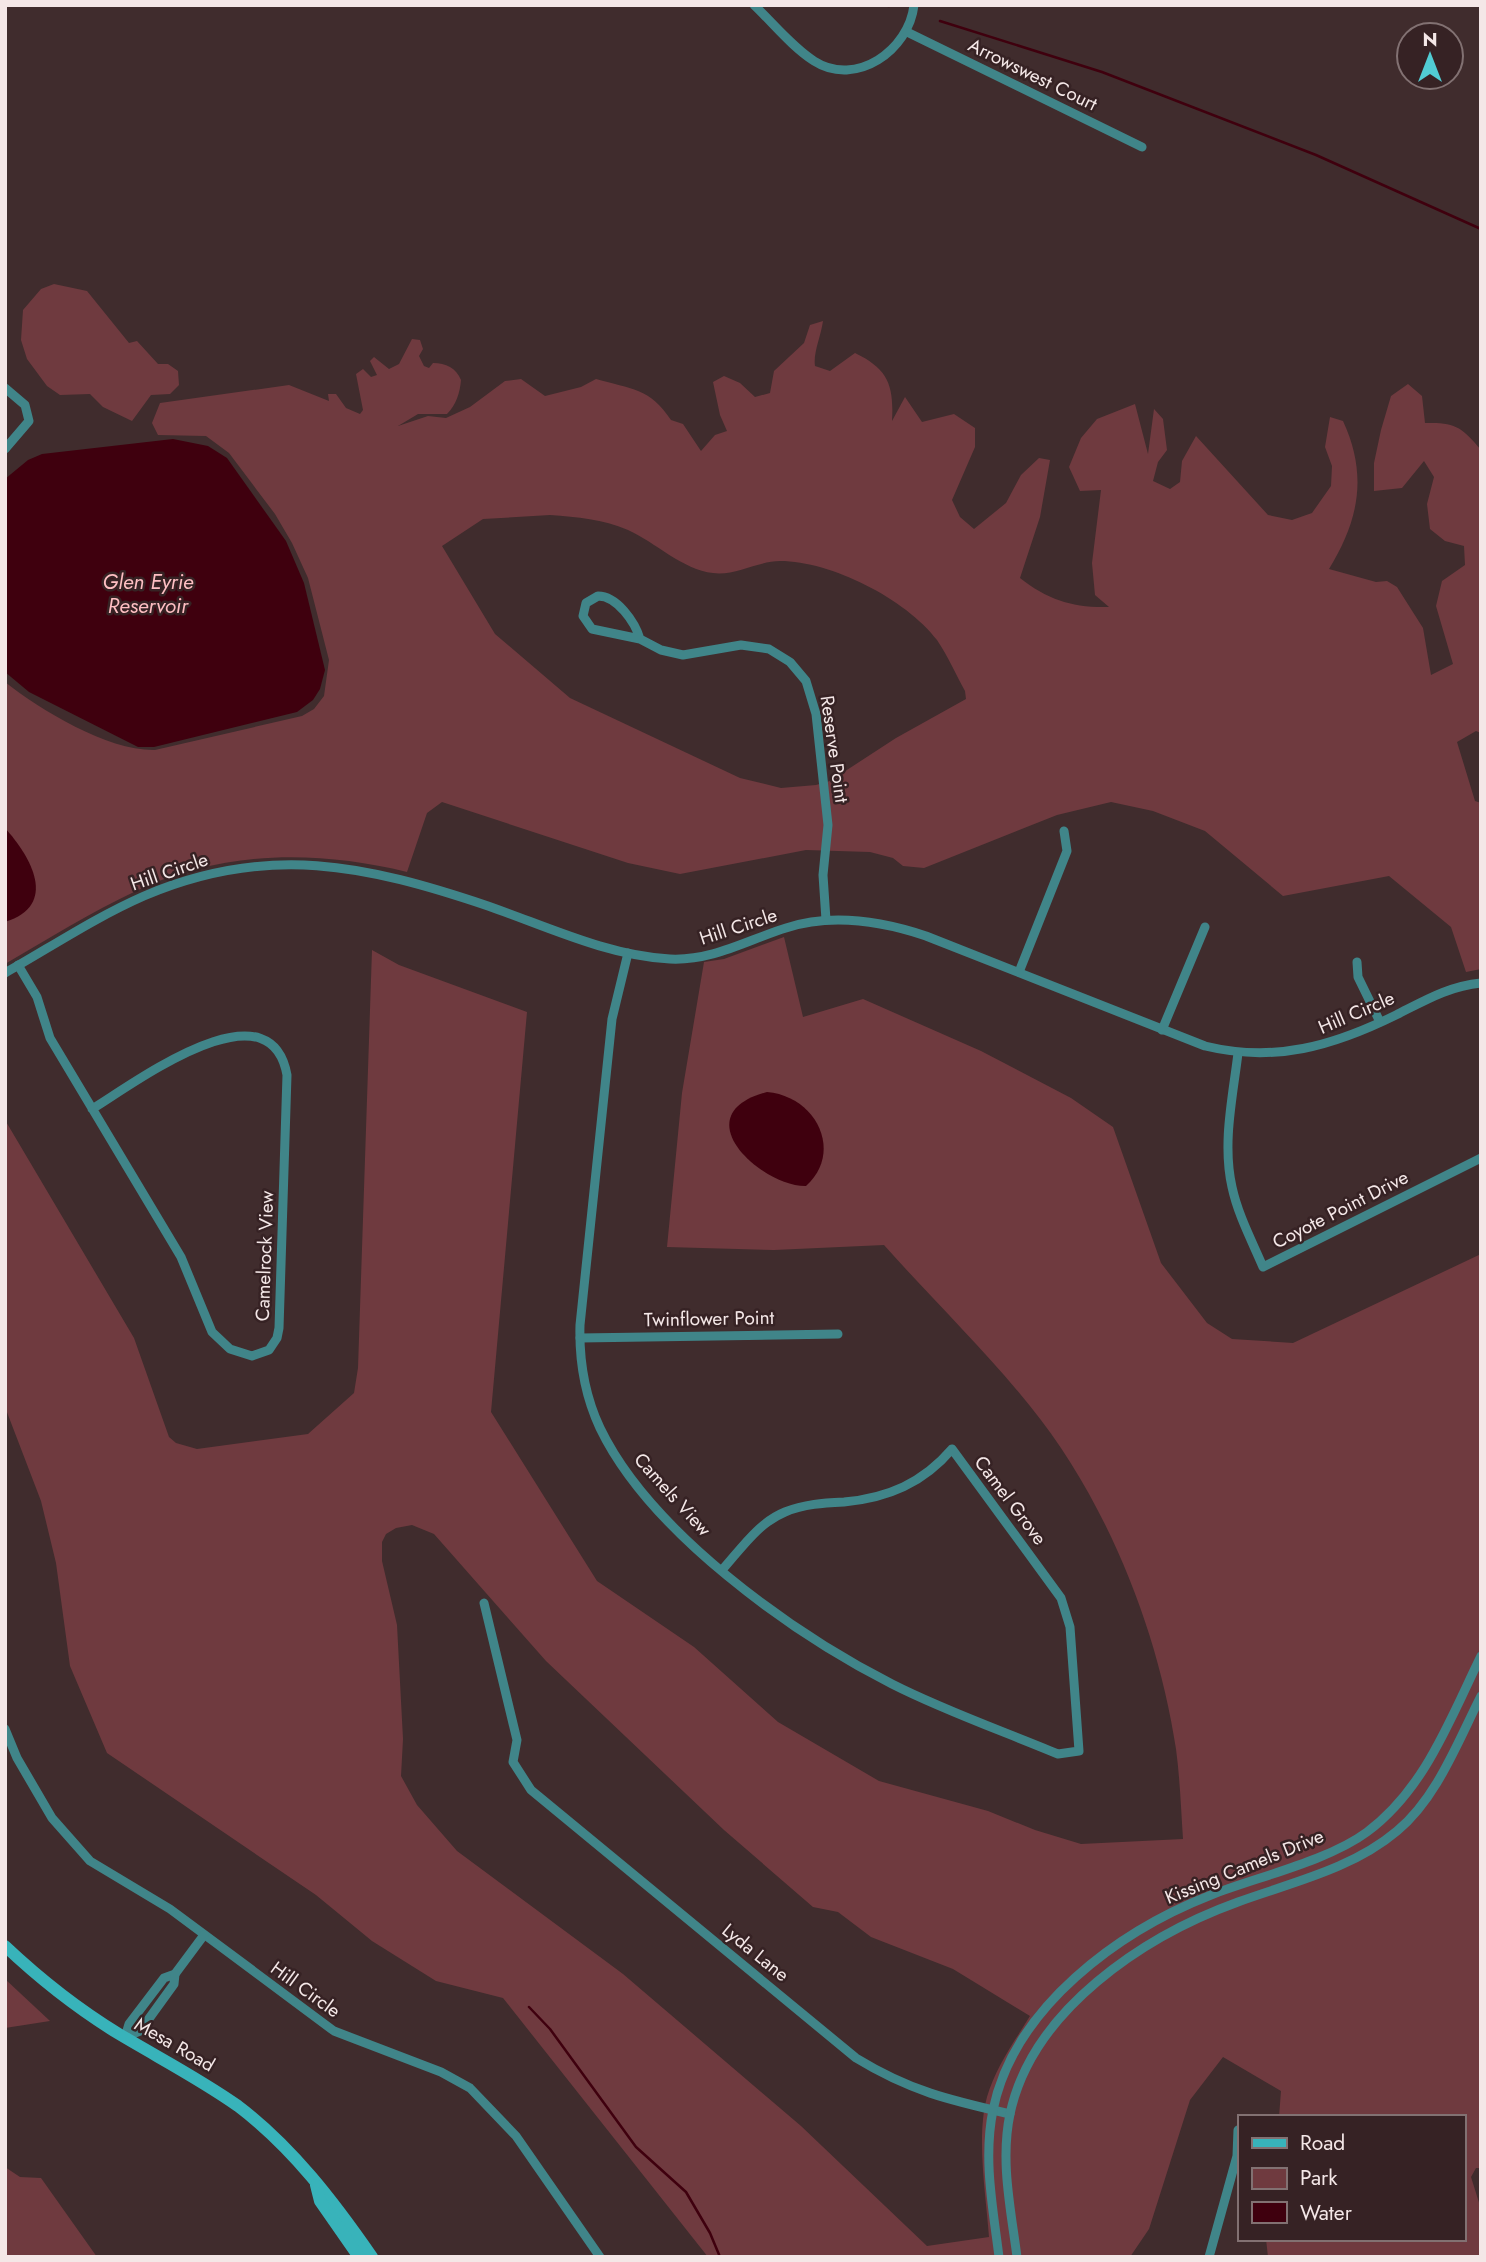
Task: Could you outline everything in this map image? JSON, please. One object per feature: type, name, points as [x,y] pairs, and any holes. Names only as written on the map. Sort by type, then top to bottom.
[{"type":"main road","name":"Mesa Road","points":[[5,1945],[55,1989],[125,2037],[240,2108],[280,2143],[316,2185],[328,2193],[372,2257]]},
{"type":"main road","name":"Mesa Road","points":[[316,2185],[320,2201],[359,2257]]},
{"type":"street","points":[[754,5],[808,57],[836,68],[859,68],[874,62],[896,47],[907,32],[914,5]]},
{"type":"street","name":"Arrowswest Court","points":[[907,32],[1142,148]]},
{"type":"street","points":[[5,388],[25,405],[29,421],[5,449]]},
{"type":"street","name":"Reserve Point","points":[[640,639],[637,629],[613,599],[598,596],[586,603],[583,616],[593,629],[640,639],[661,650],[683,655],[741,645],[769,649],[790,662],[806,681],[816,714],[828,825],[823,867],[826,920]]},
{"type":"street","points":[[1019,972],[1067,850],[1064,831]]},
{"type":"street","name":"Hill Circle","points":[[5,973],[120,908],[164,888],[239,869],[289,864],[355,869],[401,878],[628,953],[674,959],[710,956],[785,928],[826,920],[869,922],[906,929],[1162,1030],[1205,1046],[1238,1053],[1276,1054],[1308,1050],[1380,1023],[1441,992],[1481,983]]},
{"type":"street","points":[[1162,1030],[1205,927]]},
{"type":"street","name":"Camels View","points":[[628,953],[612,1019],[580,1338],[587,1393],[611,1448],[640,1488],[668,1519],[722,1570],[823,1645],[895,1686],[1058,1754],[1079,1751]]},
{"type":"street","points":[[1357,962],[1358,977],[1380,1023]]},
{"type":"street","name":"Camelrock View","points":[[18,965],[37,997],[50,1038],[92,1109],[181,1257],[212,1332],[230,1349],[243,1355],[252,1356],[269,1350],[279,1328],[287,1075],[283,1061],[259,1038],[240,1035],[219,1038],[191,1051],[92,1109]]},
{"type":"street","name":"Coyote Point Drive","points":[[1238,1053],[1228,1132],[1229,1168],[1235,1201],[1263,1267],[1481,1158]]},
{"type":"street","name":"Twinflower Point","points":[[580,1338],[838,1334]]},
{"type":"street","name":"Camel Grove","points":[[722,1570],[752,1535],[774,1517],[799,1507],[871,1499],[895,1492],[937,1466],[952,1449],[1061,1598],[1070,1627],[1079,1751]]},
{"type":"street","name":"Lyda Lane","points":[[484,1603],[517,1740],[513,1762],[531,1790],[856,2058],[888,2078],[923,2093],[1010,2114]]},
{"type":"street","name":"Kissing Camels Drive","points":[[999,2257],[989,2171],[993,2110],[1012,2056],[1043,2011],[1067,1986],[1119,1944],[1192,1903],[1347,1844],[1389,1813],[1430,1760],[1481,1656]]},
{"type":"street","name":"Kissing Camels Drive","points":[[1017,2257],[1006,2160],[1010,2114],[1029,2062],[1050,2028],[1088,1992],[1173,1931],[1208,1914],[1348,1862],[1397,1831],[1440,1777],[1481,1696]]},
{"type":"street","name":"Hill Circle","points":[[5,1729],[41,1801],[76,1848],[106,1874],[156,1900],[204,1934],[334,2031],[442,2072],[470,2088],[516,2136],[600,2257]]},
{"type":"street","points":[[125,2037],[140,2031],[174,1984],[175,1974],[204,1934]]},
{"type":"street","points":[[125,2037],[129,2024],[164,1978],[175,1974]]},
{"type":"street","points":[[148,1999],[158,2007]]},
{"type":"street","points":[[1209,2257],[1237,2156],[1238,2130]]},
{"type":"green space","points":[[54,284],[87,291],[129,343],[137,341],[158,364],[168,364],[178,371],[179,385],[170,394],[151,395],[132,421],[103,407],[90,394],[60,395],[47,386],[27,359],[21,340],[23,310],[41,289]]},
{"type":"green space","points":[[823,321],[815,366],[830,371],[855,353],[882,372],[892,397],[892,421],[905,397],[922,422],[954,414],[975,428],[975,447],[952,500],[960,517],[974,529],[1006,503],[1021,475],[1039,458],[1050,460],[1040,517],[1020,578],[1051,597],[1072,604],[1109,607],[1095,595],[1092,563],[1101,490],[1080,491],[1069,467],[1081,438],[1097,419],[1135,404],[1148,454],[1154,409],[1163,419],[1167,450],[1158,462],[1153,481],[1170,489],[1180,482],[1182,461],[1196,436],[1268,515],[1292,520],[1312,513],[1331,486],[1332,466],[1325,447],[1330,417],[1343,421],[1356,460],[1357,497],[1347,533],[1329,569],[1376,582],[1387,581],[1397,587],[1423,628],[1431,675],[1453,664],[1436,606],[1442,581],[1465,565],[1464,546],[1445,541],[1430,529],[1427,504],[1434,477],[1424,461],[1402,488],[1374,491],[1374,463],[1391,396],[1408,384],[1422,396],[1425,423],[1451,425],[1463,431],[1481,450],[1481,733],[1476,731],[1457,742],[1475,801],[1481,803],[1481,969],[1466,972],[1451,927],[1389,876],[1283,896],[1205,831],[1153,811],[1111,802],[1057,815],[924,868],[903,866],[893,858],[870,852],[806,850],[680,874],[628,863],[442,802],[427,813],[407,872],[338,860],[304,858],[236,861],[202,868],[169,878],[119,899],[5,964],[5,682],[56,717],[97,737],[137,749],[155,750],[302,716],[314,709],[324,696],[329,660],[308,578],[292,543],[275,514],[229,453],[206,436],[158,435],[152,423],[160,403],[289,385],[329,401],[328,394],[336,394],[346,408],[360,414],[363,410],[356,374],[363,369],[371,377],[377,375],[370,361],[374,357],[389,369],[399,364],[412,339],[420,340],[423,349],[419,356],[424,366],[429,368],[433,363],[442,364],[456,372],[461,380],[459,394],[447,414],[418,414],[398,426],[428,416],[446,418],[470,407],[505,381],[521,379],[545,396],[581,387],[596,379],[639,391],[647,396],[663,409],[671,420],[683,424],[701,451],[715,435],[727,431],[720,415],[713,382],[724,376],[740,383],[755,397],[770,393],[774,371],[804,343],[810,325]],"holes":[[[550,515],[618,526],[702,571],[738,571],[780,561],[800,563],[844,575],[887,597],[923,625],[937,640],[965,691],[966,699],[896,738],[830,781],[781,788],[740,778],[570,698],[495,634],[442,546],[483,519]]]},
{"type":"green space","points":[[784,937],[803,1017],[863,999],[981,1051],[1071,1098],[1113,1127],[1161,1263],[1207,1323],[1232,1339],[1293,1343],[1481,1254],[1481,1648],[1476,1657],[1481,1660],[1481,2168],[1476,2168],[1471,2177],[1481,2209],[1481,2257],[1268,2257],[1266,2241],[1465,2241],[1465,2115],[1279,2115],[1281,2091],[1223,2057],[1190,2100],[1149,2229],[1130,2257],[708,2257],[503,1998],[436,1981],[372,1941],[316,1895],[107,1753],[70,1666],[56,1563],[41,1501],[5,1407],[5,1120],[134,1338],[169,1437],[176,1443],[197,1449],[308,1434],[354,1393],[358,1368],[372,950],[399,965],[527,1012],[491,1412],[597,1581],[694,1647],[778,1722],[879,1781],[988,1811],[1035,1830],[1081,1844],[1183,1839],[1176,1749],[1168,1704],[1142,1613],[1125,1568],[1083,1483],[1058,1443],[1013,1385],[884,1245],[774,1250],[667,1247],[682,1093],[704,962],[724,959]],"holes":[[[412,1525],[434,1534],[546,1661],[724,1830],[813,1907],[838,1912],[871,1937],[953,1969],[1030,2016],[995,2075],[984,2113],[983,2166],[989,2237],[927,2246],[801,2126],[623,1974],[457,1851],[417,1805],[401,1776],[403,1739],[397,1625],[382,1561],[382,1542],[386,1534],[396,1528]]]},
{"type":"green space","points":[[5,1979],[50,2021],[5,2028]]},
{"type":"green space","points":[[5,2167],[20,2177],[41,2178],[97,2257],[5,2257]]},
{"type":"water","name":"Glen Eyrie Reservoir","points":[[173,439],[208,446],[227,458],[286,541],[304,583],[325,670],[320,689],[313,700],[297,712],[154,747],[138,747],[29,692],[5,672],[5,479],[28,460],[42,454]]},
{"type":"water","points":[[5,828],[31,866],[36,892],[31,904],[22,914],[5,922]]},
{"type":"water","points":[[767,1092],[784,1096],[799,1104],[811,1115],[819,1128],[823,1142],[823,1158],[817,1172],[806,1186],[788,1183],[752,1163],[738,1148],[730,1132],[731,1117],[742,1103]]},
{"type":"waterway","points":[[883,5],[889,6]]},
{"type":"waterway","points":[[940,21],[1102,72],[1316,155],[1481,229]]},
{"type":"waterway","points":[[529,2007],[550,2029],[636,2147],[686,2192],[710,2233],[720,2257]]}]
